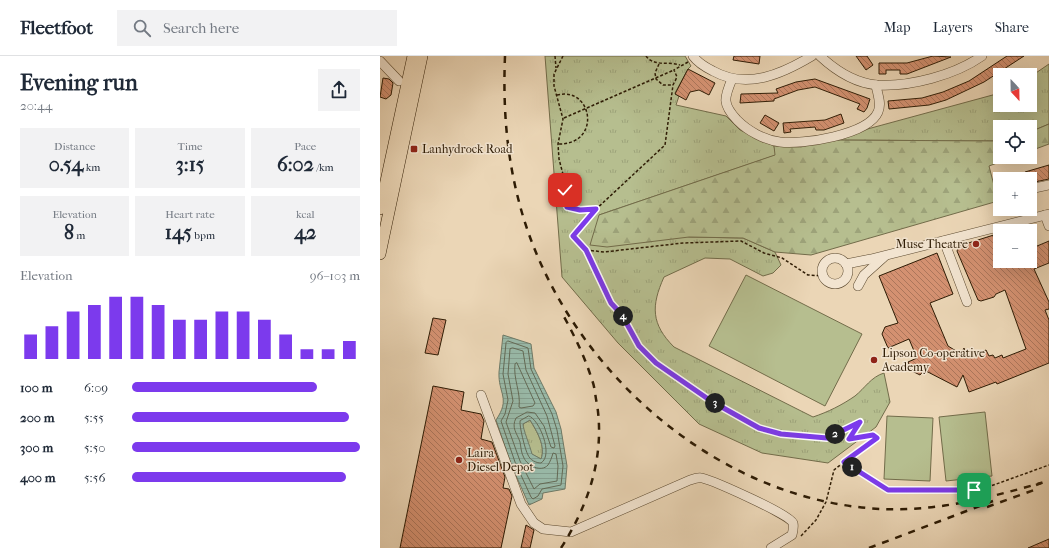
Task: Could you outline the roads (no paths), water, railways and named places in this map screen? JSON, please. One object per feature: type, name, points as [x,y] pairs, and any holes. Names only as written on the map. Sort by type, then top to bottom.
[{"type":"main road","points":[[380,209],[413,56]]},
{"type":"main road","points":[[380,254],[422,56]]},
{"type":"street","points":[[694,57],[704,66],[721,76],[732,79],[747,80],[767,77],[788,70],[812,56]]},
{"type":"street","points":[[820,56],[834,69],[876,85],[935,78],[956,71],[982,56]]},
{"type":"street","points":[[380,61],[399,81]]},
{"type":"street","points":[[732,79],[725,97],[726,106],[733,116],[749,130],[760,136],[778,142],[797,143],[842,134],[862,126],[873,119],[880,107],[876,85]]},
{"type":"street","points":[[1037,188],[1049,185]]},
{"type":"street","points":[[846,264],[944,241],[1047,214],[1049,226]]},
{"type":"street","points":[[944,241],[967,302]]},
{"type":"street","points":[[858,286],[864,274],[887,255]]},
{"type":"street","points":[[835,257],[840,258],[846,264],[848,275],[839,283],[828,282],[822,276],[822,267],[827,260],[835,257]]},
{"type":"street","points":[[481,396],[521,504],[534,523],[543,530],[571,532],[690,480],[701,478],[750,498],[786,516],[792,522],[796,536],[771,548]]},
{"type":"water","points":[[503,335],[531,344],[534,368],[556,412],[561,429],[567,466],[565,489],[543,493],[542,499],[529,505],[511,464],[496,420],[503,406],[499,372]],"holes":[[[530,420],[542,444],[541,459],[532,454],[524,430],[523,424]]]},
{"type":"railway","points":[[505,56],[504,92],[508,145],[518,198],[538,256],[566,311],[603,362],[646,407],[695,445],[750,476],[807,497],[868,508],[912,509],[977,500],[1041,483]]},
{"type":"railway","points":[[561,548],[580,514],[587,497],[597,461],[599,442],[599,423],[593,383],[579,346],[562,313]]},
{"type":"railway","points":[[1036,485],[1049,480]]},
{"type":"railway","points":[[987,507],[1034,490]]},
{"type":"railway","points":[[869,548],[993,501]]},
{"type":"place","name":"Lanhydrock Road","points":[[414,149]]},
{"type":"place","name":"Muse Theatre","points":[[976,244]]},
{"type":"place","name":"Lipson Co-operative Academy","points":[[874,360]]},
{"type":"place","name":"Laira Diesel Depot","points":[[459,460]]}]
